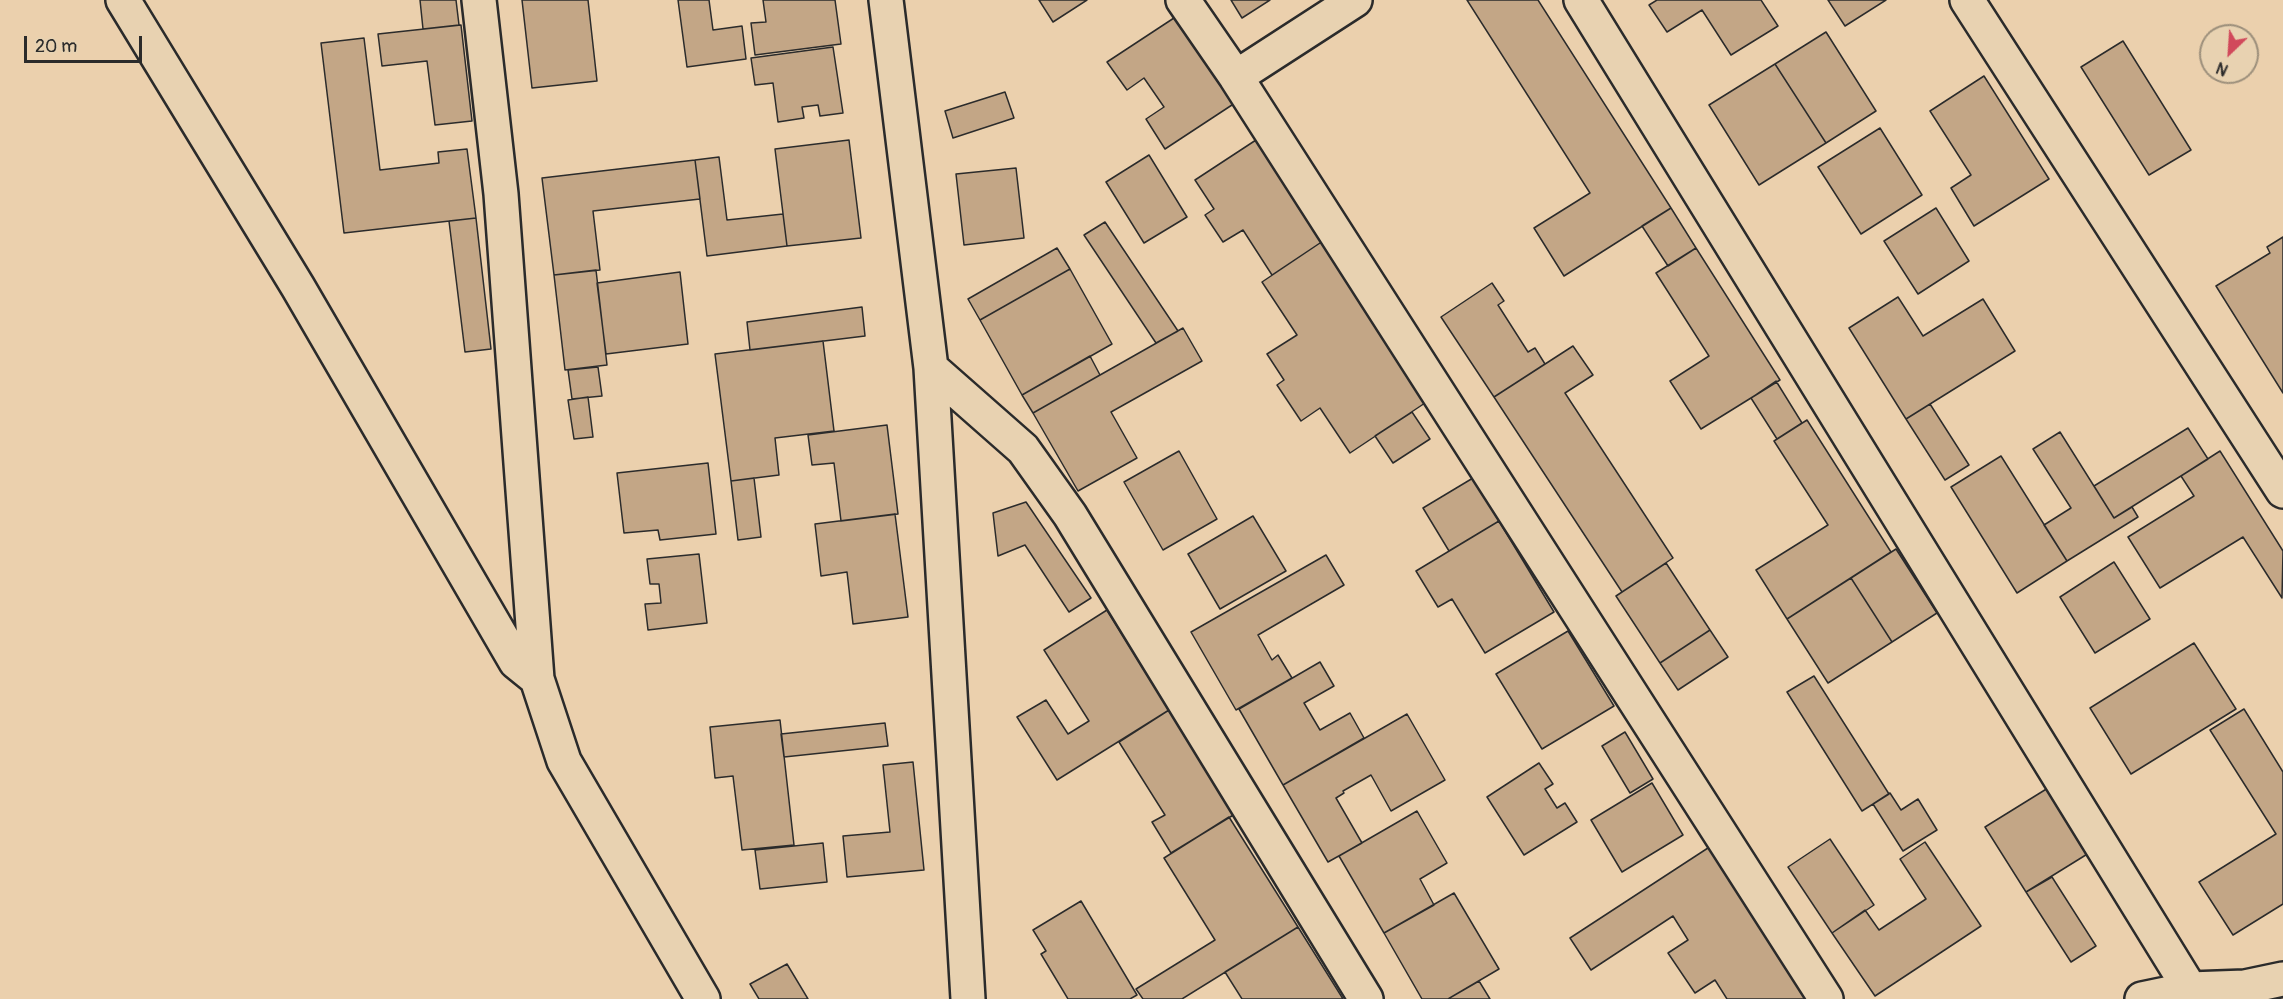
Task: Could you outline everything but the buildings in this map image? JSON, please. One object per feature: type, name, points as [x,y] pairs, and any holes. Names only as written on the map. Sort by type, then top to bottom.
[{"type":"street","points":[[123,0],[298,287],[516,662],[537,679]]},
{"type":"street","points":[[479,0],[501,194],[537,679],[564,761],[703,999]]},
{"type":"street","points":[[886,0],[931,369],[968,999]]},
{"type":"street","points":[[1183,0],[1236,77],[1826,999]]},
{"type":"street","points":[[1236,77],[1355,0]]},
{"type":"street","points":[[1581,0],[2190,989]]},
{"type":"street","points":[[1967,0],[2283,491]]},
{"type":"street","points":[[931,369],[1023,449],[1070,515],[1366,999]]},
{"type":"street","points":[[2142,999],[2190,989],[2246,993],[2283,979]]}]
